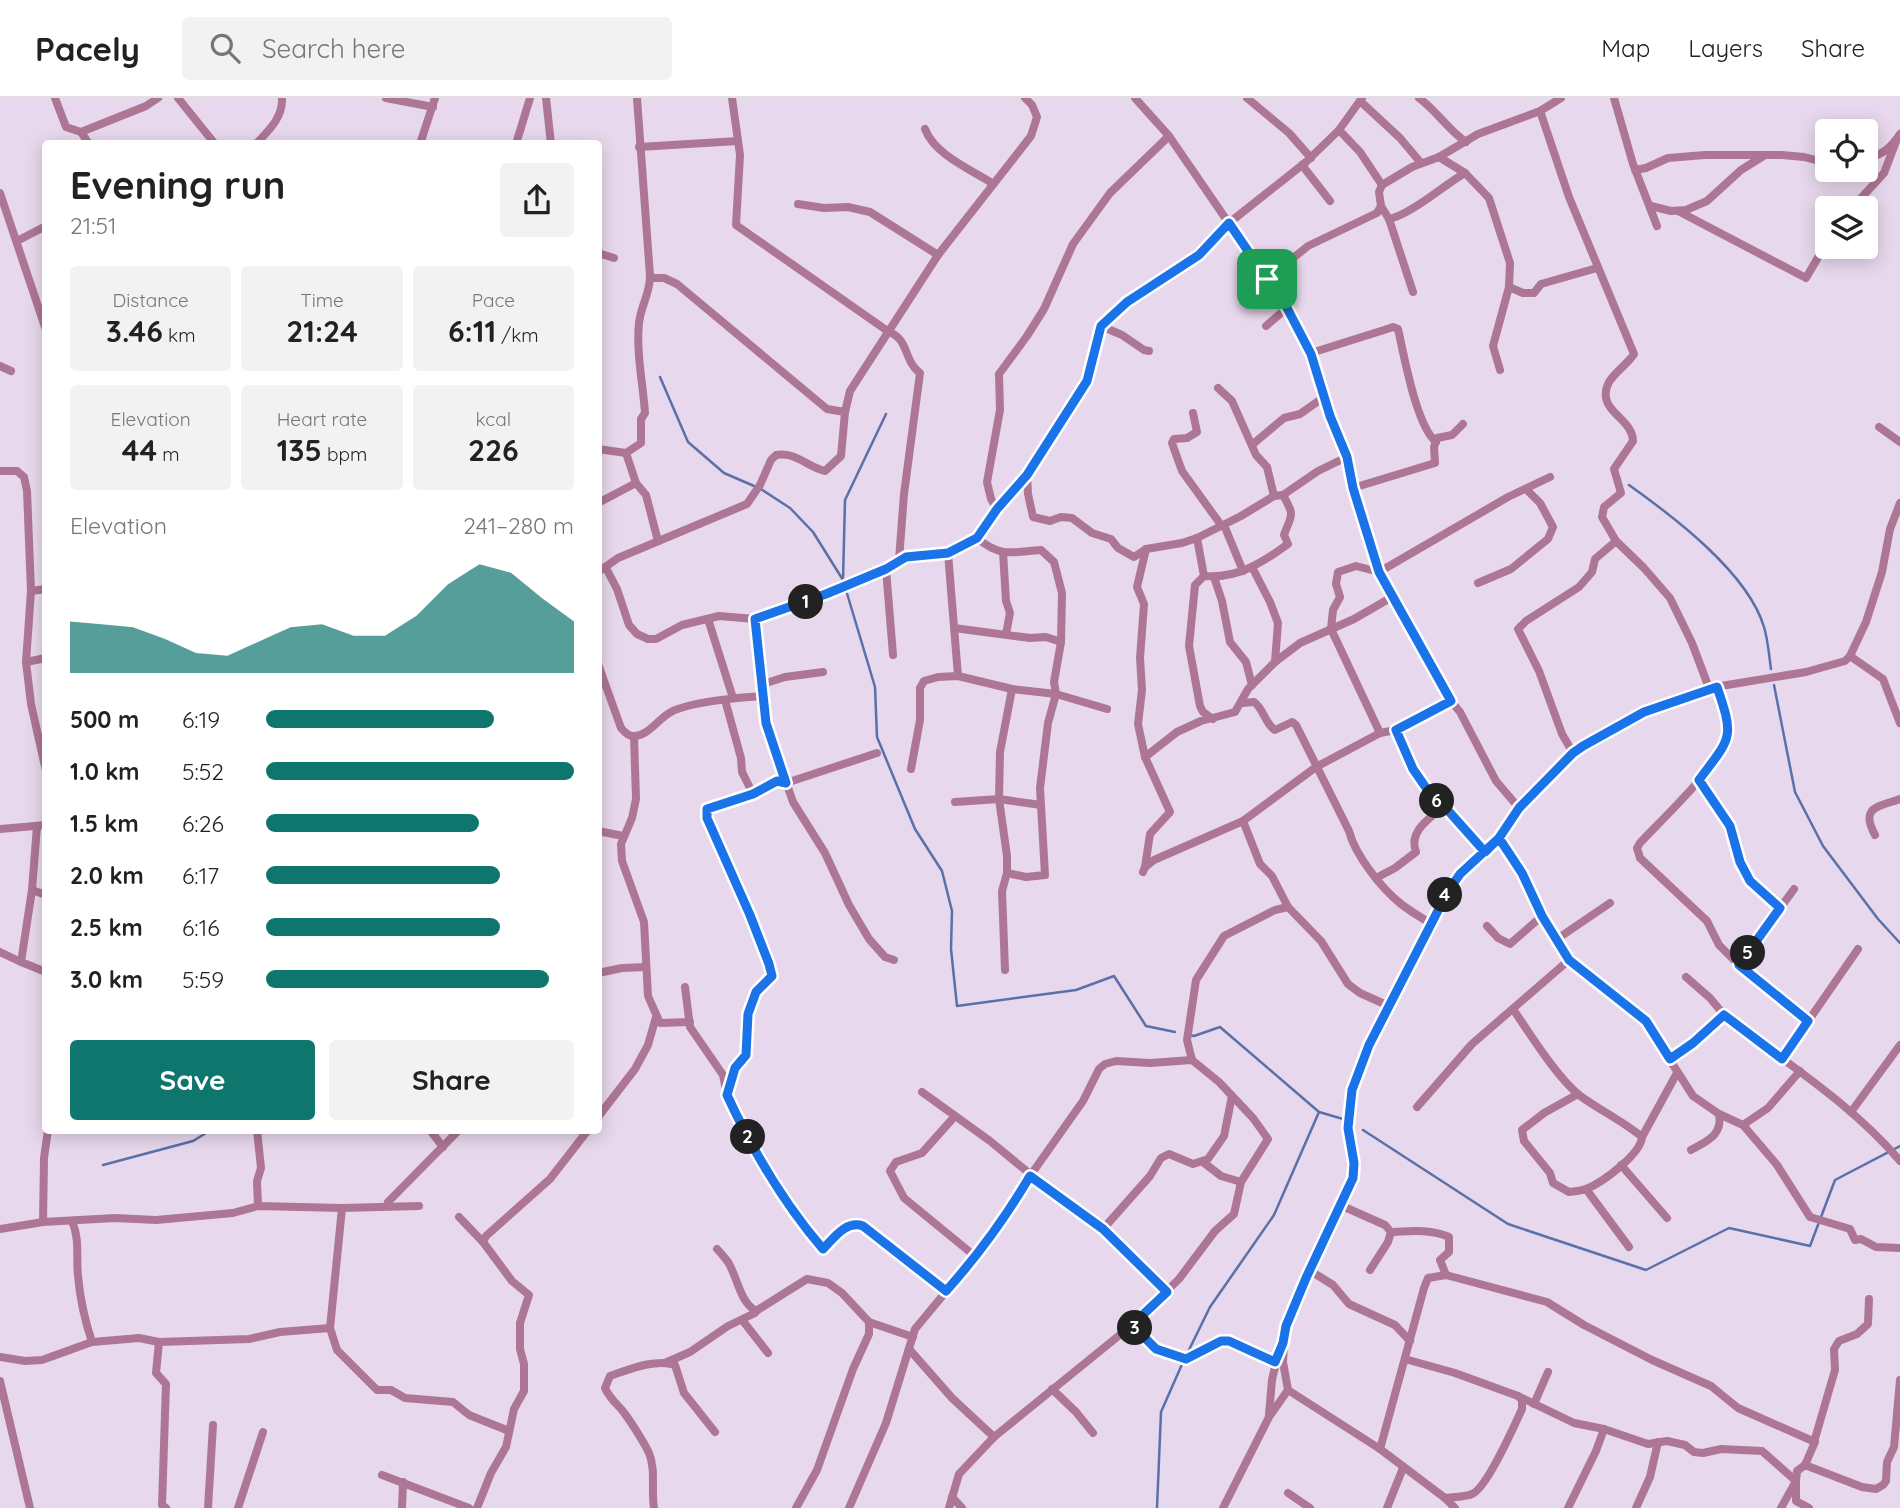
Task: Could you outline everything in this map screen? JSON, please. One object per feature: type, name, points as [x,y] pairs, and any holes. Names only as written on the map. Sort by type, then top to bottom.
[{"type":"street","points":[[55,98],[66,127],[81,132],[86,140]]},
{"type":"street","points":[[81,132],[146,106],[158,98]]},
{"type":"street","points":[[178,98],[212,140]]},
{"type":"street","points":[[260,140],[274,124],[282,98]]},
{"type":"street","points":[[386,98],[434,102],[421,140]]},
{"type":"street","points":[[517,140],[530,98]]},
{"type":"street","points":[[546,98],[551,140]]},
{"type":"street","points":[[602,450],[626,453],[641,443],[641,419],[645,413],[639,325],[643,301],[650,291],[651,256],[636,98]]},
{"type":"street","points":[[732,98],[740,155],[736,225],[889,332],[897,334],[904,344],[908,360],[920,373],[904,494],[899,560]]},
{"type":"street","points":[[1025,98],[1032,105],[1037,117],[1031,136],[938,255],[850,391],[841,456],[825,471],[810,467],[794,456],[776,454],[761,485],[747,504],[618,558],[602,570],[617,589],[629,625],[637,634],[656,639],[681,625],[719,616],[755,619],[814,599],[886,569],[906,557],[948,553],[977,538],[997,509],[1027,475],[1087,381],[1101,326],[1127,302],[1199,255],[1229,223],[1311,158],[1339,130],[1358,100],[1400,138],[1422,163]]},
{"type":"street","points":[[1135,98],[1168,136],[1287,308],[1311,354],[1347,457],[1353,488],[1379,572],[1451,701],[1460,712],[1496,781],[1519,808]]},
{"type":"street","points":[[1247,98],[1289,133],[1311,158]]},
{"type":"street","points":[[1419,98],[1434,109],[1454,134],[1466,142]]},
{"type":"street","points":[[1413,292],[1390,219],[1381,206],[1379,192],[1382,184],[1478,134],[1540,111],[1561,98]]},
{"type":"street","points":[[1614,98],[1635,170],[1657,226]]},
{"type":"street","points":[[1540,111],[1569,198],[1634,354],[1608,382],[1605,398],[1615,415],[1632,429],[1633,441],[1614,469],[1621,492],[1604,507],[1602,517],[1616,541],[1670,598],[1728,720],[1728,736],[1724,747],[1699,780],[1640,843],[1638,853],[1640,858],[1707,921],[1719,945],[1739,965],[1808,1021]]},
{"type":"street","points":[[925,129],[927,136],[944,153],[992,183]]},
{"type":"street","points":[[1339,130],[1360,152],[1382,184]]},
{"type":"street","points":[[1454,134],[1455,148]]},
{"type":"street","points":[[997,509],[991,499],[987,482],[1000,410],[999,374],[1044,309],[1073,244],[1110,193],[1168,136]]},
{"type":"street","points":[[1878,156],[1898,136]]},
{"type":"street","points":[[1863,196],[1884,173],[1898,136]]},
{"type":"street","points":[[639,147],[738,141]]},
{"type":"street","points":[[1635,170],[1668,158],[1765,155],[1815,160]]},
{"type":"street","points":[[1651,206],[1686,211],[1707,201],[1741,170],[1765,155]]},
{"type":"street","points":[[1438,157],[1465,173],[1489,198],[1510,263],[1509,287],[1493,346],[1500,370]]},
{"type":"street","points":[[1302,165],[1330,201]]},
{"type":"street","points":[[1390,219],[1402,216],[1465,173]]},
{"type":"street","points":[[0,193],[42,319]]},
{"type":"street","points":[[798,204],[824,208],[848,207],[870,212],[938,255]]},
{"type":"street","points":[[1267,279],[1308,246],[1377,213],[1381,206]]},
{"type":"street","points":[[1678,211],[1806,278],[1817,259]]},
{"type":"street","points":[[17,241],[42,228]]},
{"type":"street","points":[[602,254],[614,258]]},
{"type":"street","points":[[1509,287],[1523,293],[1534,293],[1541,284],[1597,268]]},
{"type":"street","points":[[650,276],[677,284],[827,409],[845,412]]},
{"type":"street","points":[[1266,326],[1287,308]]},
{"type":"street","points":[[1101,326],[1149,351]]},
{"type":"street","points":[[1311,354],[1393,327],[1398,329],[1413,392],[1428,432],[1436,442]]},
{"type":"street","points":[[0,366],[11,371]]},
{"type":"street","points":[[1213,719],[1203,712],[1200,706],[1189,646],[1195,585],[1209,576],[1247,569],[1271,557],[1287,544],[1284,535],[1291,523],[1291,509],[1278,496],[1267,467],[1256,454],[1232,401],[1218,388]]},
{"type":"street","points":[[1253,444],[1284,418],[1300,414],[1324,397]]},
{"type":"street","points":[[1193,413],[1197,432],[1187,438],[1174,439],[1172,443],[1182,471],[1222,525],[1270,602],[1278,623],[1275,662]]},
{"type":"street","points":[[1353,488],[1435,463],[1437,438],[1452,435],[1462,424]]},
{"type":"street","points":[[1879,427],[1900,442]]},
{"type":"street","points":[[626,453],[636,483],[646,495],[658,541]]},
{"type":"street","points":[[1027,475],[1033,517],[1050,521],[1061,517],[1072,518],[1092,533],[1111,539],[1118,548],[1134,557],[1146,549],[1197,538],[1347,457]]},
{"type":"street","points":[[0,471],[17,471],[24,477],[27,491],[31,591],[26,662],[30,704],[42,754]]},
{"type":"street","points":[[1380,733],[1331,629],[1333,610],[1340,597],[1336,584],[1338,572],[1356,566],[1379,572],[1550,477]]},
{"type":"street","points":[[602,501],[636,483]]},
{"type":"street","points":[[1478,583],[1511,569],[1552,533],[1553,527],[1540,503],[1526,489]]},
{"type":"street","points":[[1851,659],[1878,584],[1890,529],[1900,503]]},
{"type":"street","points":[[977,538],[992,550],[1041,550],[1054,562],[1062,593],[1061,642],[1054,682],[1056,694],[1044,751],[1040,788],[1045,875],[1026,877],[1006,873]]},
{"type":"street","points":[[1197,538],[1209,576],[1222,601],[1230,642],[1247,662],[1252,685]]},
{"type":"street","points":[[1573,753],[1562,734],[1539,671],[1518,629],[1579,587],[1592,572],[1595,559],[1616,541]]},
{"type":"street","points":[[1146,549],[1137,587],[1144,604],[1140,658],[1142,690],[1138,724],[1145,757],[1170,812],[1150,834],[1144,869],[1154,860],[1243,821],[1316,767],[1380,733],[1396,730],[1451,701]]},
{"type":"street","points":[[1003,552],[1006,601],[1010,613],[1006,634]]},
{"type":"street","points":[[948,553],[958,676]]},
{"type":"street","points":[[886,569],[893,655]]},
{"type":"street","points":[[31,591],[42,590]]},
{"type":"street","points":[[1145,757],[1177,732],[1201,721],[1236,712],[1252,685],[1275,662],[1300,643],[1392,597]]},
{"type":"street","points":[[708,619],[729,699],[742,772],[753,794]]},
{"type":"street","points":[[755,619],[766,723],[793,802],[825,853],[849,905],[869,939],[885,957],[894,960]]},
{"type":"street","points":[[954,628],[1030,638],[1046,637],[1061,642]]},
{"type":"street","points":[[26,662],[42,659]]},
{"type":"street","points":[[1223,1508],[1269,1417],[1287,1390],[1283,1362],[1286,1326],[1309,1270],[1353,1178],[1348,1128],[1352,1090],[1369,1045],[1430,923],[1460,874],[1499,838],[1519,808],[1573,753],[1644,712],[1713,688],[1806,672],[1851,659],[1883,679],[1896,702],[1900,723]]},
{"type":"street","points":[[761,685],[785,677],[823,672]]},
{"type":"street","points":[[911,769],[920,720],[920,688],[924,681],[958,676],[1012,689],[1056,694],[1107,709]]},
{"type":"street","points":[[602,683],[621,729],[634,736],[647,731],[671,712],[729,699],[763,696]]},
{"type":"street","points":[[1006,970],[1002,891],[1007,856],[999,799],[1000,752],[1012,689]]},
{"type":"street","points":[[1242,704],[1254,702],[1260,706],[1275,730],[1292,722],[1296,725],[1349,831],[1352,844],[1376,878],[1400,904],[1430,923]]},
{"type":"street","points":[[1396,730],[1413,769],[1431,795],[1485,852]]},
{"type":"street","points":[[634,736],[636,799],[632,818],[623,836],[622,861],[644,922],[648,996],[660,1023],[690,1022]]},
{"type":"street","points":[[727,1095],[735,1068],[746,1055],[748,1014],[756,992],[772,976],[750,915],[707,818],[707,809],[753,794],[777,781],[786,783],[877,753]]},
{"type":"street","points":[[1699,780],[1730,826],[1740,862],[1750,881],[1780,908]]},
{"type":"street","points":[[955,802],[999,799],[1041,806]]},
{"type":"street","points":[[1875,835],[1868,822],[1870,812],[1900,799]]},
{"type":"street","points":[[1376,878],[1412,857],[1416,852],[1413,843],[1415,834],[1424,822],[1444,806]]},
{"type":"street","points":[[1243,821],[1260,864],[1272,876],[1288,906],[1321,942],[1348,984],[1360,993],[1389,1006]]},
{"type":"street","points":[[0,829],[41,825],[21,962]]},
{"type":"street","points":[[602,832],[623,836]]},
{"type":"street","points":[[1499,838],[1522,873],[1542,916],[1569,960],[1646,1021],[1693,1096],[1719,1114],[1743,1125],[1777,1165],[1810,1217],[1850,1229],[1855,1240],[1861,1239],[1876,1247],[1900,1248]]},
{"type":"street","points":[[1739,965],[1794,889]]},
{"type":"street","points":[[32,890],[42,894]]},
{"type":"street","points":[[1557,939],[1610,903]]},
{"type":"street","points":[[949,1508],[959,1474],[994,1437],[1132,1325],[1167,1292],[1215,1231],[1234,1214],[1241,1182],[1268,1139],[1253,1118],[1219,1082],[1192,1060],[1187,1040],[1196,980],[1224,936],[1288,906]]},
{"type":"street","points":[[1487,926],[1498,938],[1510,944],[1542,916]]},
{"type":"street","points":[[1782,1059],[1857,949]]},
{"type":"street","points":[[0,952],[42,970]]},
{"type":"street","points":[[1417,1107],[1472,1044],[1569,960]]},
{"type":"street","points":[[602,973],[622,968],[646,967]]},
{"type":"street","points":[[1686,977],[1710,998],[1724,1015],[1851,1112],[1900,1161]]},
{"type":"street","points":[[685,987],[690,1022],[696,1036],[723,1075],[727,1095],[745,1132],[806,1229],[823,1249],[837,1233],[856,1223],[946,1291]]},
{"type":"street","points":[[1513,1009],[1541,1051],[1578,1094],[1642,1137]]},
{"type":"street","points":[[1670,1059],[1693,1043],[1724,1015]]},
{"type":"street","points":[[602,1112],[635,1069],[648,1045],[656,1017]]},
{"type":"street","points":[[1851,1112],[1900,1045]]},
{"type":"street","points":[[849,1508],[886,1423],[915,1329],[1003,1223],[1030,1176],[1083,1101],[1099,1069],[1116,1061],[1150,1063],[1192,1060]]},
{"type":"street","points":[[1743,1125],[1768,1108],[1800,1072]]},
{"type":"street","points":[[1578,1094],[1522,1130],[1521,1136],[1550,1173],[1553,1183],[1569,1192],[1587,1189],[1621,1165],[1640,1147],[1642,1137],[1677,1073]]},
{"type":"street","points":[[922,1092],[1103,1229],[1167,1292]]},
{"type":"street","points":[[1103,1229],[1150,1176],[1161,1158],[1168,1154],[1193,1164],[1208,1159],[1224,1136],[1232,1096]]},
{"type":"street","points":[[1691,1150],[1716,1136],[1721,1123],[1719,1114]]},
{"type":"street","points":[[956,1116],[922,1153],[896,1162],[890,1171],[904,1198],[976,1257]]},
{"type":"street","points":[[43,1222],[44,1158],[47,1134]]},
{"type":"street","points":[[257,1134],[261,1168],[257,1181],[258,1206]]},
{"type":"street","points":[[433,1134],[443,1147]]},
{"type":"street","points":[[388,1202],[455,1134]]},
{"type":"street","points":[[483,1242],[486,1236],[550,1179],[585,1134]]},
{"type":"street","points":[[1203,1162],[1221,1176],[1241,1182]]},
{"type":"street","points":[[1621,1165],[1667,1218]]},
{"type":"street","points":[[1587,1189],[1629,1247]]},
{"type":"street","points":[[1340,1205],[1385,1225],[1391,1232],[1412,1233],[1428,1229],[1449,1237],[1449,1252],[1440,1260],[1446,1275]]},
{"type":"street","points":[[0,1229],[43,1222],[115,1218],[156,1220],[233,1213],[258,1206],[419,1206]]},
{"type":"street","points":[[342,1208],[330,1328],[337,1350],[377,1390],[391,1390],[405,1398],[453,1402],[469,1415],[509,1431]]},
{"type":"street","points":[[459,1217],[483,1242],[512,1281],[529,1295],[520,1323],[524,1391],[514,1409],[506,1447],[491,1473],[477,1508]]},
{"type":"street","points":[[72,1221],[77,1232],[81,1301],[92,1342]]},
{"type":"street","points":[[1370,1270],[1388,1242],[1391,1232]]},
{"type":"street","points":[[717,1249],[729,1263],[736,1284],[750,1307],[756,1311]]},
{"type":"street","points":[[1309,1270],[1333,1285],[1349,1304],[1395,1325],[1410,1341]]},
{"type":"street","points":[[1380,1449],[1428,1278],[1446,1275],[1547,1302],[1584,1325],[1703,1382],[1738,1408],[1814,1442]]},
{"type":"street","points":[[654,1508],[651,1481],[654,1473],[648,1451],[625,1413],[611,1401],[605,1388],[610,1376],[635,1367],[667,1362],[690,1352],[807,1279],[828,1283],[842,1293],[869,1322],[894,1328],[912,1337]]},
{"type":"street","points":[[1809,1508],[1797,1501],[1797,1471],[1805,1465],[1814,1442],[1835,1370],[1834,1349],[1839,1341],[1857,1334],[1868,1324],[1868,1299]]},
{"type":"street","points":[[743,1321],[768,1353]]},
{"type":"street","points":[[796,1508],[817,1470],[853,1369],[869,1334],[869,1322]]},
{"type":"street","points":[[1132,1325],[1156,1349],[1186,1359],[1221,1341],[1229,1341],[1275,1362]]},
{"type":"street","points":[[0,1357],[25,1361],[42,1360],[92,1342],[139,1338],[159,1342],[249,1339],[280,1332],[330,1328]]},
{"type":"street","points":[[159,1342],[156,1373],[166,1384],[162,1507]]},
{"type":"street","points":[[1269,1417],[1275,1362],[1283,1343]]},
{"type":"street","points":[[909,1349],[952,1398],[994,1437]]},
{"type":"street","points":[[1405,1359],[1455,1373],[1518,1396],[1574,1423],[1604,1429],[1648,1444],[1676,1443],[1693,1452],[1703,1453],[1721,1449],[1762,1451],[1796,1481]]},
{"type":"street","points":[[667,1362],[675,1365],[684,1393],[715,1432]]},
{"type":"street","points":[[1534,1404],[1548,1372]]},
{"type":"street","points":[[1805,1465],[1862,1488],[1876,1489],[1886,1481],[1887,1462],[1897,1446],[1900,1380]]},
{"type":"street","points":[[0,1381],[30,1508]]},
{"type":"street","points":[[1052,1389],[1093,1433]]},
{"type":"street","points":[[1287,1390],[1380,1449],[1455,1508]]},
{"type":"street","points":[[1445,1498],[1471,1495],[1479,1489],[1499,1458],[1522,1409],[1522,1400],[1518,1396]]},
{"type":"street","points":[[208,1508],[213,1425]]},
{"type":"street","points":[[1568,1508],[1604,1429]]},
{"type":"street","points":[[238,1508],[262,1432]]},
{"type":"street","points":[[1636,1508],[1650,1477],[1658,1442]]},
{"type":"street","points":[[1387,1508],[1403,1468]]},
{"type":"street","points":[[382,1475],[469,1508]]},
{"type":"street","points":[[1781,1508],[1796,1481]]},
{"type":"street","points":[[402,1508],[403,1482]]},
{"type":"street","points":[[1288,1493],[1310,1508]]},
{"type":"street","points":[[951,1497],[962,1508]]},
{"type":"waterway","points":[[660,377],[688,442],[724,473],[761,489],[790,508],[813,532],[843,580]]},
{"type":"waterway","points":[[886,414],[845,500],[843,580],[875,687],[877,737],[915,829],[942,871],[952,911],[951,949],[957,1006],[1076,990],[1114,976],[1146,1026],[1175,1032]]},
{"type":"waterway","points":[[1629,485],[1707,548],[1742,587],[1764,627],[1771,669]]},
{"type":"waterway","points":[[1774,685],[1795,792],[1823,846],[1878,919],[1900,943]]},
{"type":"waterway","points":[[1190,1035],[1220,1027],[1319,1112],[1343,1119]]},
{"type":"waterway","points":[[1186,1356],[1210,1307],[1274,1215],[1319,1112]]},
{"type":"waterway","points":[[1363,1130],[1508,1224],[1646,1270],[1729,1228],[1810,1246],[1835,1180],[1900,1146]]},
{"type":"waterway","points":[[103,1165],[193,1141],[204,1134]]},
{"type":"waterway","points":[[1157,1508],[1161,1412],[1183,1362]]},
{"type":"route","points":[[1267,279],[1229,223],[1199,255],[1127,302],[1101,326],[1087,381],[1027,475],[997,509],[977,538],[948,553],[906,557],[886,569],[814,599],[755,619],[766,723],[786,783],[777,781],[753,794],[707,809],[707,818],[750,915],[772,976],[756,992],[748,1014],[748,1049],[735,1068],[732,1086],[727,1095],[766,1169],[806,1229],[823,1249],[837,1233],[856,1223],[900,1253],[946,1291],[1003,1223],[1030,1176],[1103,1229],[1167,1292],[1132,1325],[1156,1349],[1186,1359],[1221,1341],[1229,1341],[1275,1362],[1286,1326],[1306,1278],[1353,1178],[1354,1163],[1348,1128],[1352,1090],[1369,1045],[1447,893],[1460,874],[1485,852],[1499,838],[1519,808],[1573,753],[1644,712],[1717,687],[1728,720],[1728,736],[1724,747],[1699,780],[1730,826],[1740,862],[1750,881],[1780,908],[1739,965],[1808,1021],[1782,1059],[1724,1015],[1693,1043],[1670,1059],[1646,1021],[1569,960],[1542,916],[1522,873],[1499,838],[1485,852],[1431,795],[1413,769],[1396,730],[1451,701],[1379,572],[1353,488],[1347,457],[1330,416],[1311,354],[1287,308],[1267,279]]}]
